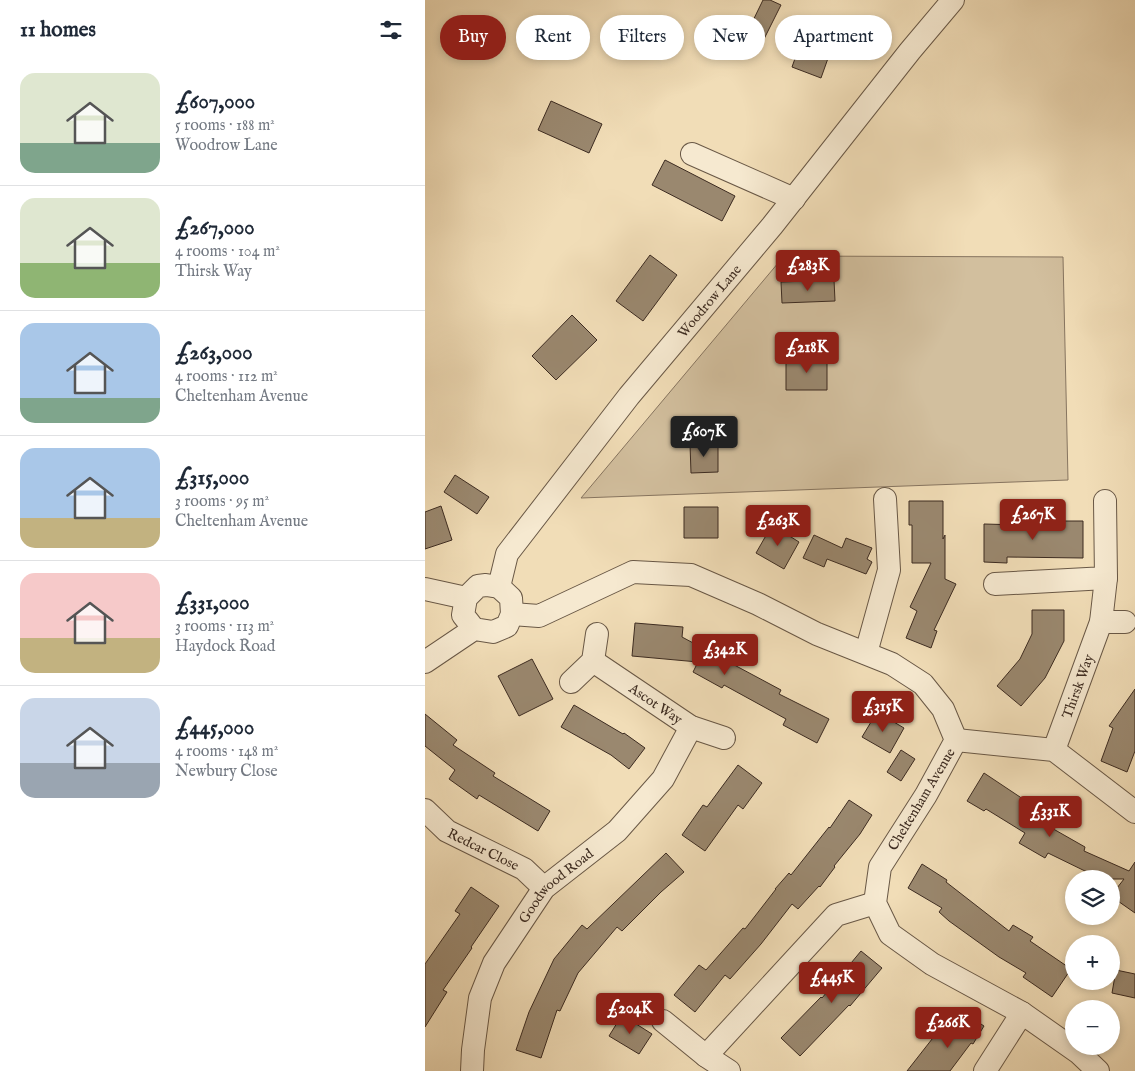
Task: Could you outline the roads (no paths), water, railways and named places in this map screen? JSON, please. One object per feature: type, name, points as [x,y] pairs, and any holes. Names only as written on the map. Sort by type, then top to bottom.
[{"type":"street","name":"Woodrow Lane","points":[[499,587],[507,554],[629,396],[793,199],[953,0]]},
{"type":"street","points":[[692,154],[793,199]]},
{"type":"street","points":[[866,653],[889,570],[885,499]]},
{"type":"street","name":"Thirsk Way","points":[[1054,750],[1101,622],[1106,578],[1105,500]]},
{"type":"street","name":"Cheltenham Avenue","points":[[512,614],[539,616],[633,572],[691,575],[758,604],[817,634],[892,664],[923,684],[943,710],[957,740],[926,795],[880,867],[875,903]]},
{"type":"street","points":[[995,584],[1106,578]]},
{"type":"street","points":[[478,586],[499,587],[511,598],[512,614],[507,626],[493,632],[474,629],[463,615],[466,598],[478,586]]},
{"type":"street","points":[[425,589],[466,598]]},
{"type":"street","points":[[1101,622],[1125,622]]},
{"type":"street","points":[[425,662],[474,629]]},
{"type":"street","points":[[571,682],[593,661],[597,634]]},
{"type":"street","name":"Ascot Way","points":[[593,661],[691,726],[724,738]]},
{"type":"street","name":"Goodwood Road","points":[[472,1071],[473,1050],[481,998],[494,963],[544,888],[617,831],[663,779],[691,726]]},
{"type":"street","points":[[957,740],[1054,750],[1135,812]]},
{"type":"street","name":"Redcar Close","points":[[425,810],[447,831],[524,869],[544,888]]},
{"type":"street","points":[[706,1056],[836,915],[875,903],[890,934],[932,964],[1023,1013],[1079,1052],[1098,1071]]},
{"type":"street","points":[[985,1071],[1023,1013]]},
{"type":"street","points":[[663,1021],[706,1056],[729,1071]]}]
